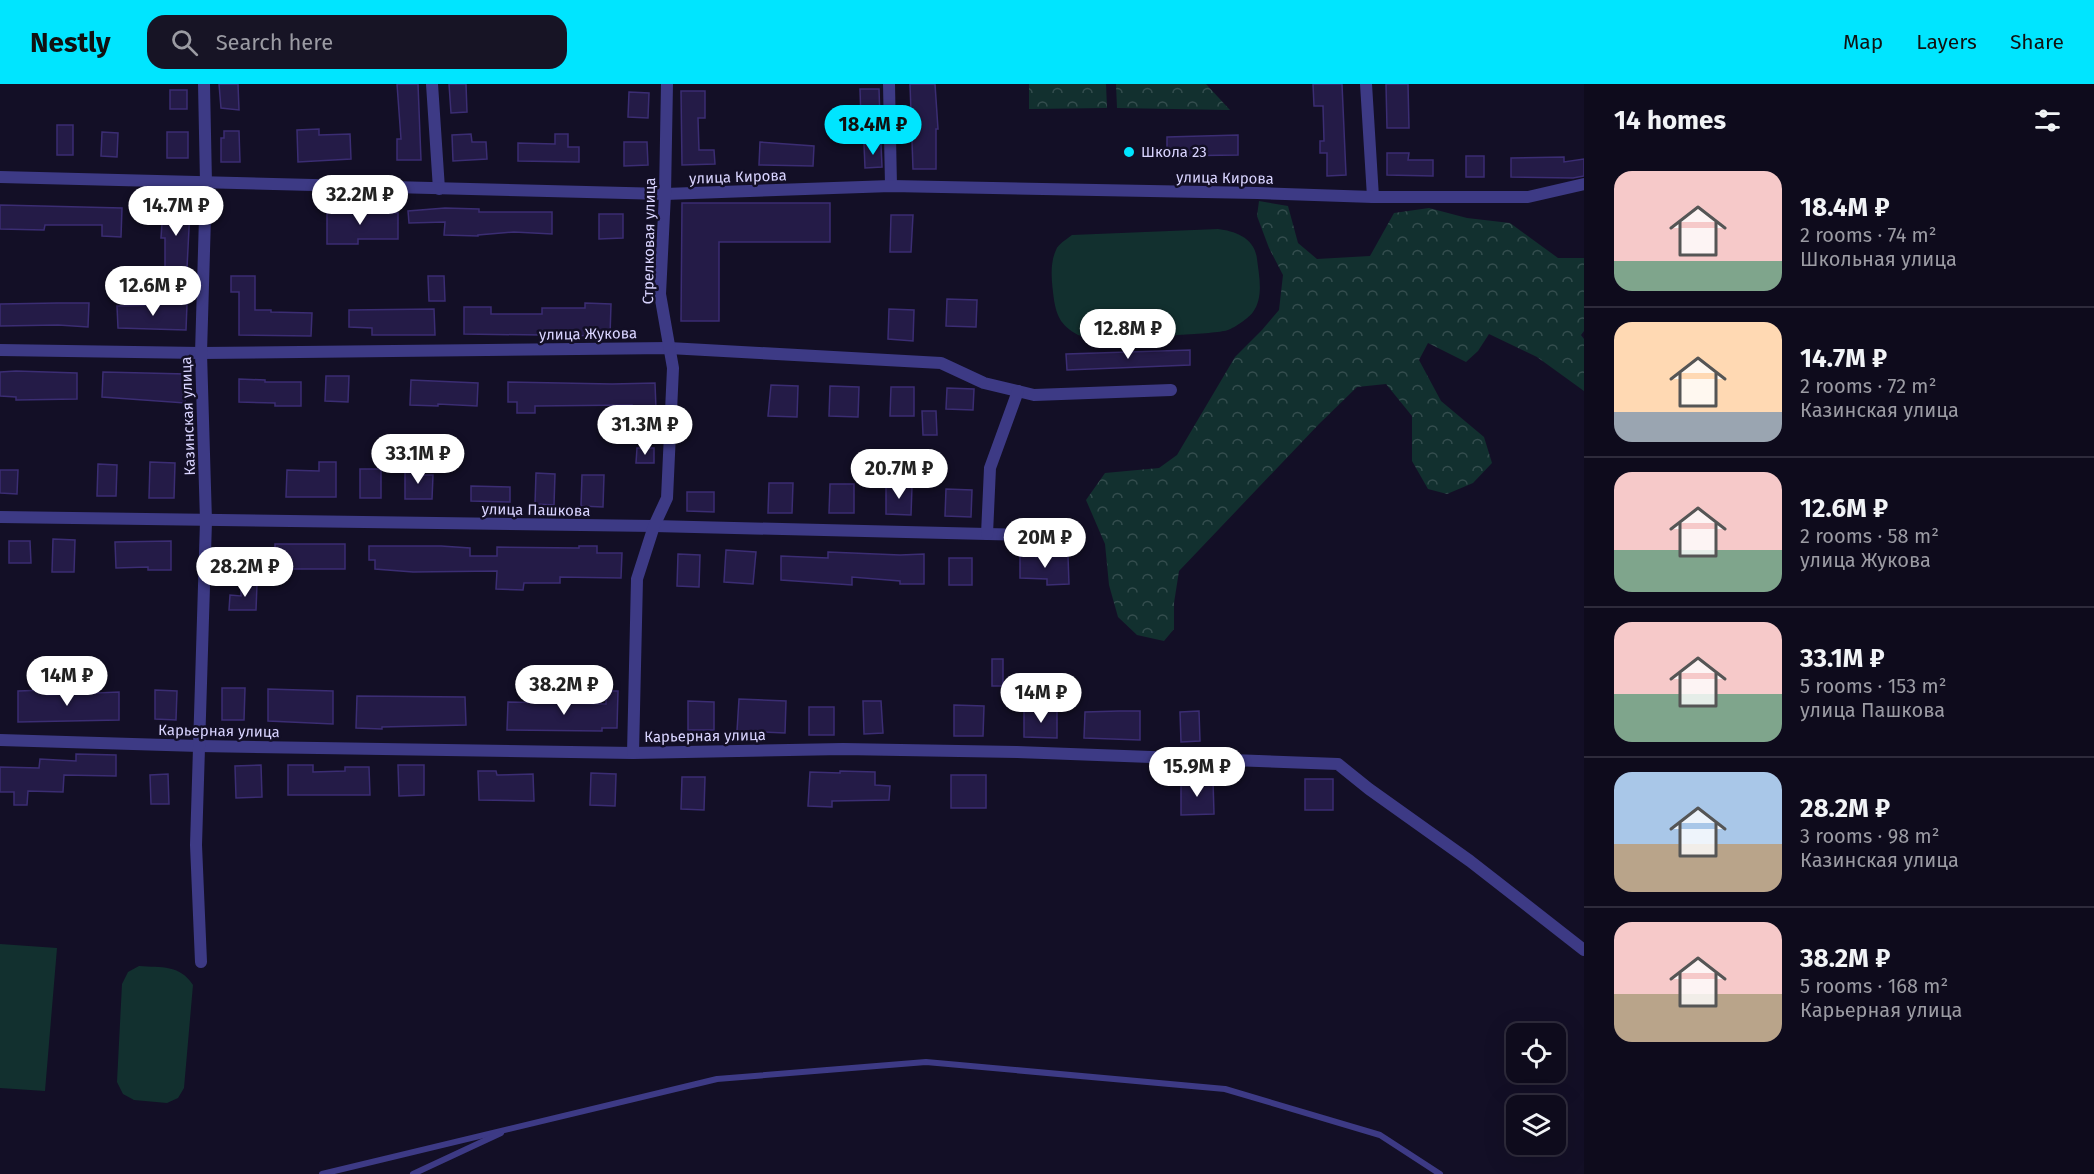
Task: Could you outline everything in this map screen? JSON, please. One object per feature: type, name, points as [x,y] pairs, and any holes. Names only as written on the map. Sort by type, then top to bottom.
[{"type":"street","name":"Казинская улица","points":[[201,962],[196,845],[206,521],[201,353],[206,183],[204,84]]},
{"type":"street","points":[[432,84],[439,189]]},
{"type":"street","name":"Стрелковая улица","points":[[633,753],[637,579],[654,526],[667,498],[673,368],[660,294],[667,84]]},
{"type":"street","points":[[890,84],[891,186]]},
{"type":"street","points":[[1366,84],[1373,197]]},
{"type":"street","name":"улица Кирова","points":[[0,177],[665,194],[891,186],[1373,197],[1528,196],[1584,184]]},
{"type":"street","name":"улица Жукова","points":[[0,350],[201,353],[669,348],[941,363],[984,383],[1034,395],[1171,390]]},
{"type":"street","points":[[987,534],[990,468],[1018,391]]},
{"type":"street","name":"улица Пашкова","points":[[0,517],[654,526],[1071,536]]},
{"type":"street","name":"Карьерная улица","points":[[0,740],[199,746],[633,753],[843,749],[994,751],[1338,764],[1470,861],[1584,950]]},
{"type":"lane","points":[[322,1174],[717,1079],[926,1062],[1225,1089],[1380,1135],[1440,1174]]},
{"type":"lane","points":[[413,1174],[516,1127]]},
{"type":"green space","points":[[1029,84],[1106,84],[1107,108],[1029,109]]},
{"type":"green space","points":[[1116,84],[1206,84],[1230,110],[1117,108]]},
{"type":"green space","points":[[1259,201],[1288,206],[1298,243],[1317,259],[1370,256],[1394,213],[1429,208],[1467,218],[1510,223],[1558,258],[1584,258],[1584,331],[1581,335],[1584,339],[1584,391],[1537,357],[1489,334],[1478,351],[1466,362],[1428,343],[1419,360],[1441,401],[1484,437],[1492,463],[1473,483],[1447,494],[1428,489],[1412,461],[1412,416],[1386,384],[1357,387],[1179,571],[1174,603],[1174,629],[1164,641],[1137,635],[1118,617],[1109,585],[1105,544],[1086,500],[1105,473],[1159,468],[1177,455],[1235,357],[1279,310],[1283,275],[1269,248],[1257,216]]},
{"type":"green space","points":[[1218,229],[1243,237],[1252,246],[1257,259],[1259,300],[1253,312],[1234,327],[1219,332],[1178,335],[1087,336],[1072,332],[1059,317],[1052,288],[1052,262],[1057,248],[1072,235]]},
{"type":"green space","points":[[0,944],[57,948],[45,1091],[0,1088]]},
{"type":"green space","points":[[139,966],[176,970],[188,978],[193,985],[184,1088],[178,1098],[167,1103],[134,1100],[123,1094],[117,1082],[122,984],[128,972]]},
{"type":"building","points":[[219,84],[238,84],[239,110],[221,108]]},
{"type":"building","points":[[397,84],[418,84],[421,160],[397,160],[397,139],[401,139]]},
{"type":"building","points":[[449,84],[466,84],[467,112],[451,113]]},
{"type":"building","points":[[910,84],[935,84],[938,129],[936,129],[936,169],[913,169]]},
{"type":"building","points":[[1313,84],[1342,84],[1346,175],[1327,176],[1327,153],[1320,153],[1320,141],[1324,141],[1323,106],[1314,106]]},
{"type":"building","points":[[1386,84],[1408,84],[1409,128],[1387,128]]},
{"type":"building","points":[[860,89],[879,89],[880,119],[861,120]]},
{"type":"building","points":[[170,90],[187,90],[187,109],[170,109]]},
{"type":"building","points":[[681,91],[705,91],[705,118],[698,118],[699,150],[714,150],[715,164],[682,165]]},
{"type":"building","points":[[629,92],[649,93],[648,118],[628,117]]},
{"type":"building","points":[[57,125],[73,125],[73,155],[57,155]]},
{"type":"building","points":[[319,129],[319,135],[350,134],[351,159],[298,162],[297,130]]},
{"type":"building","points":[[224,131],[239,131],[240,162],[221,162],[221,138],[224,138]]},
{"type":"building","points":[[102,132],[118,133],[117,157],[101,156]]},
{"type":"building","points":[[167,132],[188,132],[188,158],[167,158]]},
{"type":"building","points":[[471,134],[472,142],[486,142],[487,159],[453,161],[452,135]]},
{"type":"building","points":[[555,134],[568,134],[568,147],[579,147],[579,162],[518,161],[518,143],[555,144]]},
{"type":"building","points":[[1238,135],[1238,155],[1167,156],[1167,137]]},
{"type":"building","points":[[624,142],[647,142],[648,165],[624,166]]},
{"type":"building","points":[[760,142],[814,146],[813,166],[759,165]]},
{"type":"building","points":[[864,144],[881,144],[882,167],[865,168]]},
{"type":"building","points":[[1387,153],[1409,153],[1408,160],[1433,160],[1433,176],[1387,175]]},
{"type":"building","points":[[1466,156],[1484,156],[1484,177],[1466,177]]},
{"type":"building","points":[[1564,157],[1564,162],[1584,159],[1584,176],[1573,178],[1511,177],[1511,158]]},
{"type":"building","points":[[682,203],[830,203],[830,242],[719,242],[719,321],[681,321]]},
{"type":"building","points":[[0,205],[122,208],[121,237],[102,236],[102,225],[45,225],[44,230],[0,229]]},
{"type":"building","points":[[163,208],[190,209],[187,268],[165,267],[165,238],[161,238]]},
{"type":"building","points":[[327,208],[358,208],[358,213],[398,213],[398,239],[358,239],[358,244],[327,244]]},
{"type":"building","points":[[445,208],[479,209],[479,212],[552,212],[552,234],[514,232],[478,236],[444,235],[445,222],[409,223],[408,211]]},
{"type":"building","points":[[599,214],[623,214],[623,238],[599,239]]},
{"type":"building","points":[[891,215],[913,215],[911,252],[890,252]]},
{"type":"building","points":[[231,276],[255,276],[255,310],[312,313],[311,336],[239,335],[239,292],[231,292]]},
{"type":"building","points":[[428,276],[444,276],[445,301],[429,301]]},
{"type":"building","points":[[947,299],[977,300],[976,327],[946,326]]},
{"type":"building","points":[[89,303],[88,327],[0,326],[0,304]]},
{"type":"building","points":[[160,303],[187,304],[186,330],[118,328],[117,306],[160,305]]},
{"type":"building","points":[[585,303],[611,304],[610,336],[464,334],[464,307],[491,307],[491,314],[542,314],[542,308],[585,308]]},
{"type":"building","points":[[434,309],[435,335],[372,335],[372,328],[349,327],[349,310]]},
{"type":"building","points":[[889,309],[914,310],[913,341],[888,339]]},
{"type":"building","points":[[1190,350],[1190,365],[1067,370],[1066,354]]},
{"type":"building","points":[[0,372],[77,373],[77,399],[16,400],[16,397],[0,396]]},
{"type":"building","points":[[103,372],[186,374],[185,403],[102,397]]},
{"type":"building","points":[[326,376],[349,376],[348,402],[325,401]]},
{"type":"building","points":[[239,379],[301,382],[301,406],[239,402]]},
{"type":"building","points":[[411,380],[478,383],[477,406],[410,405]]},
{"type":"building","points":[[508,382],[655,383],[656,409],[632,410],[632,405],[535,406],[535,413],[517,413],[517,402],[508,402]]},
{"type":"building","points":[[771,385],[798,386],[797,417],[768,416]]},
{"type":"building","points":[[830,386],[859,387],[858,417],[829,416]]},
{"type":"building","points":[[891,387],[914,387],[914,416],[890,416]]},
{"type":"building","points":[[947,388],[974,389],[973,410],[946,409]]},
{"type":"building","points":[[922,411],[936,411],[937,435],[923,435]]},
{"type":"building","points":[[637,448],[654,448],[654,463],[636,463]]},
{"type":"building","points":[[150,462],[175,463],[174,498],[149,498]]},
{"type":"building","points":[[319,462],[336,462],[336,497],[286,497],[287,470],[319,471]]},
{"type":"building","points":[[98,464],[117,465],[116,496],[97,496]]},
{"type":"building","points":[[405,468],[420,468],[420,475],[433,475],[432,499],[405,499]]},
{"type":"building","points":[[360,469],[381,469],[381,498],[360,498]]},
{"type":"building","points":[[0,470],[18,470],[17,494],[0,493]]},
{"type":"building","points":[[536,473],[555,474],[554,505],[535,504]]},
{"type":"building","points":[[582,475],[604,475],[603,507],[581,506]]},
{"type":"building","points":[[769,483],[793,483],[792,513],[768,513]]},
{"type":"building","points":[[830,484],[854,484],[854,513],[829,513]]},
{"type":"building","points":[[471,486],[510,487],[510,502],[471,501]]},
{"type":"building","points":[[886,486],[912,486],[911,515],[886,514]]},
{"type":"building","points":[[946,489],[972,490],[971,517],[945,516]]},
{"type":"building","points":[[687,492],[714,492],[714,512],[687,511]]},
{"type":"building","points":[[53,539],[75,540],[74,572],[52,572]]},
{"type":"building","points":[[9,541],[30,541],[31,563],[9,563]]},
{"type":"building","points":[[171,541],[171,570],[148,570],[148,567],[116,568],[115,542]]},
{"type":"building","points":[[275,544],[345,544],[345,569],[275,569]]},
{"type":"building","points":[[369,546],[470,548],[470,556],[497,556],[497,547],[579,548],[579,546],[597,546],[597,553],[622,553],[621,578],[560,577],[560,583],[524,583],[523,590],[496,589],[497,571],[413,572],[375,569],[375,560],[369,560]]},
{"type":"building","points":[[726,550],[756,552],[753,584],[724,582]]},
{"type":"building","points":[[828,552],[924,554],[924,584],[900,584],[900,581],[852,577],[852,585],[781,580],[781,556],[828,558]]},
{"type":"building","points":[[678,554],[700,555],[699,587],[677,586]]},
{"type":"building","points":[[1020,555],[1068,556],[1069,584],[1047,585],[1047,579],[1020,578]]},
{"type":"building","points":[[949,558],[972,558],[972,585],[949,585]]},
{"type":"building","points":[[241,583],[257,584],[256,610],[229,610],[230,595],[241,596]]},
{"type":"building","points":[[992,659],[1003,659],[1003,686],[992,686]]},
{"type":"building","points":[[222,688],[245,688],[244,720],[222,720]]},
{"type":"building","points":[[268,689],[333,691],[333,724],[268,721]]},
{"type":"building","points":[[47,690],[47,695],[119,692],[119,720],[18,722],[18,691]]},
{"type":"building","points":[[155,690],[177,691],[176,720],[155,719]]},
{"type":"building","points":[[606,691],[618,691],[617,728],[602,728],[602,731],[507,730],[508,702],[606,704]]},
{"type":"building","points":[[357,696],[465,697],[466,725],[356,728]]},
{"type":"building","points":[[739,699],[786,701],[785,733],[737,731]]},
{"type":"building","points":[[688,701],[714,702],[714,730],[688,730]]},
{"type":"building","points":[[863,701],[881,701],[883,733],[864,734]]},
{"type":"building","points":[[954,705],[984,706],[983,736],[954,736]]},
{"type":"building","points":[[809,707],[834,707],[834,735],[809,735]]},
{"type":"building","points":[[1024,711],[1057,711],[1057,738],[1024,737]]},
{"type":"building","points":[[1140,711],[1140,740],[1084,738],[1085,712]]},
{"type":"building","points":[[1199,711],[1200,741],[1181,742],[1180,712]]},
{"type":"building","points":[[76,754],[116,755],[116,776],[64,775],[63,792],[28,791],[27,805],[14,805],[14,792],[0,792],[0,767],[39,768],[40,759],[76,761]]},
{"type":"building","points":[[261,765],[262,797],[236,798],[235,766]]},
{"type":"building","points":[[288,765],[313,765],[313,772],[345,771],[345,767],[369,767],[370,795],[288,795]]},
{"type":"building","points":[[398,765],[424,765],[424,795],[399,796]]},
{"type":"building","points":[[478,771],[496,771],[497,775],[533,774],[534,801],[479,800]]},
{"type":"building","points":[[840,771],[875,772],[875,785],[890,786],[889,800],[832,801],[832,807],[808,806],[810,772],[840,773]]},
{"type":"building","points":[[591,773],[616,774],[615,806],[590,805]]},
{"type":"building","points":[[168,774],[169,804],[151,804],[150,775]]},
{"type":"building","points":[[951,775],[986,775],[986,808],[951,808]]},
{"type":"building","points":[[682,777],[705,777],[704,810],[681,809]]},
{"type":"building","points":[[1305,779],[1333,779],[1333,810],[1305,810]]},
{"type":"building","points":[[1213,780],[1214,814],[1181,815],[1181,781]]},
{"type":"place","name":"Школа 23","points":[[1129,152]]}]
